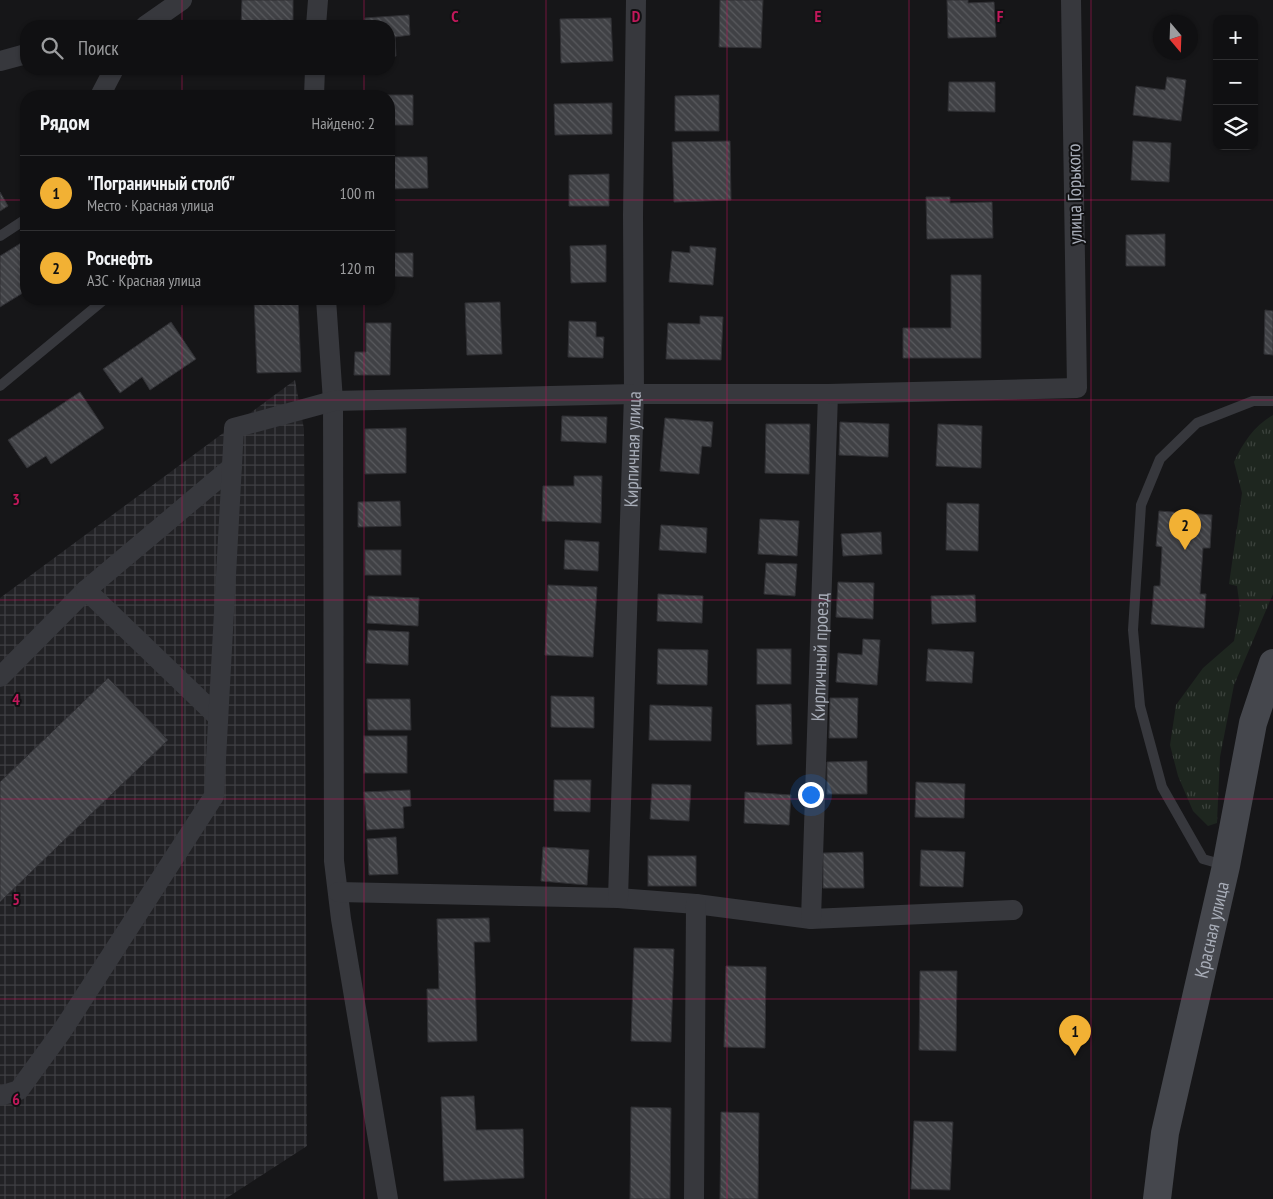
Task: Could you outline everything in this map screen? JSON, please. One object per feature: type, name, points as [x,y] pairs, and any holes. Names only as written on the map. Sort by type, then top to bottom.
[{"type":"main road","name":"Красная улица","points":[[1157,1199],[1165,1133],[1226,866],[1253,723],[1273,663]]},
{"type":"street","points":[[154,20],[182,0]]},
{"type":"street","points":[[316,20],[318,0]]},
{"type":"street","name":"Кирпичная улица","points":[[618,898],[634,394],[633,214],[636,0]]},
{"type":"street","name":"улица Горького","points":[[828,394],[1077,388],[1071,0]]},
{"type":"street","points":[[0,61],[20,56]]},
{"type":"street","points":[[103,90],[111,75]]},
{"type":"street","points":[[314,90],[315,75]]},
{"type":"street","points":[[326,305],[334,401],[334,861],[341,919],[388,1199]]},
{"type":"street","points":[[0,1096],[18,1090],[62,1031],[214,796],[234,428],[334,401],[634,394],[828,394]]},
{"type":"street","name":"Кирпичный проезд","points":[[811,919],[828,394]]},
{"type":"street","points":[[0,677],[86,590],[232,468]]},
{"type":"street","points":[[86,590],[218,717]]},
{"type":"street","points":[[338,892],[618,898],[696,904],[811,919],[1014,910]]},
{"type":"street","points":[[694,1199],[696,904]]},
{"type":"lane","points":[[0,236],[20,223]]},
{"type":"lane","points":[[0,386],[98,305]]},
{"type":"lane","points":[[1226,866],[1203,859],[1162,787],[1140,706],[1133,630],[1141,505],[1160,459],[1197,423],[1253,401],[1273,400]]},
{"type":"shaded area","points":[[295,380],[304,429],[307,1146],[225,1199],[0,1199],[0,598]]},
{"type":"green space","points":[[1273,415],[1273,594],[1234,685],[1220,757],[1217,823],[1208,826],[1193,811],[1178,776],[1170,745],[1176,705],[1203,668],[1234,641],[1240,608],[1237,586],[1229,584],[1242,493],[1234,462],[1250,436],[1260,424]]},
{"type":"building","points":[[242,0],[293,0],[293,20],[241,20]]},
{"type":"building","points":[[720,0],[763,0],[761,48],[719,47]]},
{"type":"building","points":[[947,0],[968,0],[968,3],[994,2],[996,37],[948,38]]},
{"type":"building","points":[[409,15],[410,35],[395,37],[395,20],[365,20],[365,18]]},
{"type":"building","points":[[611,18],[613,61],[561,63],[560,19]]},
{"type":"building","points":[[1167,77],[1186,80],[1181,121],[1133,115],[1136,86],[1165,90]]},
{"type":"building","points":[[949,82],[995,82],[995,112],[948,111]]},
{"type":"building","points":[[395,95],[413,95],[413,125],[395,125]]},
{"type":"building","points":[[719,95],[719,131],[675,131],[675,96]]},
{"type":"building","points":[[612,103],[612,134],[555,135],[554,104]]},
{"type":"building","points":[[730,141],[731,200],[674,202],[672,142]]},
{"type":"building","points":[[1133,141],[1171,143],[1169,182],[1131,180]]},
{"type":"building","points":[[395,157],[427,157],[428,188],[395,189]]},
{"type":"building","points":[[609,174],[609,206],[569,206],[569,175]]},
{"type":"building","points":[[0,192],[8,206],[0,211]]},
{"type":"building","points":[[926,197],[950,197],[950,203],[992,202],[993,238],[927,239]]},
{"type":"building","points":[[1165,234],[1165,266],[1126,266],[1126,235]]},
{"type":"building","points":[[20,244],[20,295],[0,307],[0,256]]},
{"type":"building","points":[[606,245],[606,282],[571,283],[570,246]]},
{"type":"building","points":[[690,246],[716,248],[713,285],[669,282],[672,251],[690,253]]},
{"type":"building","points":[[395,253],[413,253],[413,277],[395,276]]},
{"type":"building","points":[[951,275],[981,275],[981,358],[903,358],[903,328],[951,328]]},
{"type":"building","points":[[500,302],[502,354],[467,355],[465,303]]},
{"type":"building","points":[[254,305],[298,305],[301,372],[257,373]]},
{"type":"building","points":[[1265,310],[1273,311],[1273,355],[1264,354]]},
{"type":"building","points":[[700,316],[723,317],[721,360],[666,359],[668,323],[700,324]]},
{"type":"building","points":[[569,321],[596,322],[596,337],[604,337],[603,358],[568,357]]},
{"type":"building","points":[[171,322],[196,359],[150,390],[142,377],[120,393],[103,369]]},
{"type":"building","points":[[366,323],[391,323],[390,375],[354,375],[355,352],[366,352]]},
{"type":"building","points":[[80,392],[104,428],[51,464],[46,456],[27,468],[8,440]]},
{"type":"building","points":[[562,416],[607,417],[606,443],[561,441]]},
{"type":"building","points":[[665,418],[713,422],[711,447],[702,446],[699,474],[660,471]]},
{"type":"building","points":[[840,422],[889,424],[888,457],[839,455]]},
{"type":"building","points":[[766,424],[810,424],[809,474],[765,473]]},
{"type":"building","points":[[938,424],[982,426],[981,468],[936,466]]},
{"type":"building","points":[[406,428],[406,473],[365,474],[365,429]]},
{"type":"building","points":[[574,476],[602,476],[601,523],[542,521],[543,486],[574,486]]},
{"type":"building","points":[[400,501],[401,526],[358,527],[358,502]]},
{"type":"building","points":[[947,503],[979,504],[978,551],[946,550]]},
{"type":"building","points":[[1159,511],[1212,515],[1210,548],[1203,548],[1200,594],[1206,594],[1204,628],[1151,624],[1154,586],[1160,586],[1162,547],[1156,546]]},
{"type":"building","points":[[760,519],[799,521],[797,556],[758,554]]},
{"type":"building","points":[[661,525],[707,528],[706,553],[659,550]]},
{"type":"building","points":[[881,532],[882,554],[843,556],[841,534]]},
{"type":"building","points":[[565,540],[599,542],[598,571],[564,569]]},
{"type":"building","points":[[365,550],[401,550],[401,575],[365,575]]},
{"type":"building","points":[[766,563],[797,564],[795,596],[764,594]]},
{"type":"building","points":[[838,582],[874,583],[873,619],[836,617]]},
{"type":"building","points":[[548,585],[597,587],[593,657],[545,655]]},
{"type":"building","points":[[658,594],[703,596],[702,623],[657,621]]},
{"type":"building","points":[[975,595],[976,622],[932,624],[931,596]]},
{"type":"building","points":[[368,596],[419,598],[418,626],[367,623]]},
{"type":"building","points":[[368,630],[409,632],[408,665],[366,663]]},
{"type":"building","points":[[863,639],[880,640],[877,685],[836,682],[838,653],[862,655]]},
{"type":"building","points":[[658,649],[708,650],[707,685],[657,684]]},
{"type":"building","points":[[757,649],[791,649],[791,684],[757,684]]},
{"type":"building","points":[[928,649],[974,652],[972,683],[926,681]]},
{"type":"building","points":[[108,678],[168,740],[0,902],[0,782]]},
{"type":"building","points":[[551,696],[594,697],[594,728],[551,727]]},
{"type":"building","points":[[830,698],[858,698],[857,738],[829,738]]},
{"type":"building","points":[[367,699],[410,699],[411,730],[368,730]]},
{"type":"building","points":[[791,704],[792,744],[757,745],[756,705]]},
{"type":"building","points":[[650,705],[712,707],[711,741],[649,740]]},
{"type":"building","points":[[364,736],[407,736],[407,773],[364,773]]},
{"type":"building","points":[[867,761],[867,794],[827,794],[827,762]]},
{"type":"building","points":[[554,780],[591,780],[590,812],[554,811]]},
{"type":"building","points":[[916,782],[965,784],[964,818],[915,817]]},
{"type":"building","points":[[652,784],[691,785],[689,821],[650,819]]},
{"type":"building","points":[[410,790],[411,806],[403,807],[404,828],[367,830],[364,792]]},
{"type":"building","points":[[745,792],[791,795],[789,825],[744,823]]},
{"type":"building","points":[[396,837],[398,874],[369,875],[367,839]]},
{"type":"building","points":[[543,847],[589,850],[587,885],[541,881]]},
{"type":"building","points":[[921,850],[965,852],[963,887],[920,886]]},
{"type":"building","points":[[863,852],[864,888],[823,888],[823,853]]},
{"type":"building","points":[[648,856],[696,856],[696,886],[648,886]]},
{"type":"building","points":[[489,918],[490,942],[474,942],[477,1041],[428,1042],[427,989],[439,989],[437,919]]},
{"type":"building","points":[[634,948],[674,949],[671,1042],[631,1041]]},
{"type":"building","points":[[726,966],[766,967],[765,1048],[724,1047]]},
{"type":"building","points":[[920,971],[957,971],[956,1051],[919,1050]]},
{"type":"building","points":[[474,1096],[476,1130],[523,1129],[524,1178],[444,1181],[441,1097]]},
{"type":"building","points":[[631,1107],[671,1108],[670,1199],[630,1199]]},
{"type":"building","points":[[721,1112],[759,1113],[758,1199],[720,1199]]},
{"type":"building","points":[[914,1121],[953,1122],[950,1190],[911,1189]]},
{"type":"place","name":"Роснефть","points":[[1185,550]]},
{"type":"place","name":"\"Пограничный столб\"","points":[[1075,1056]]}]
